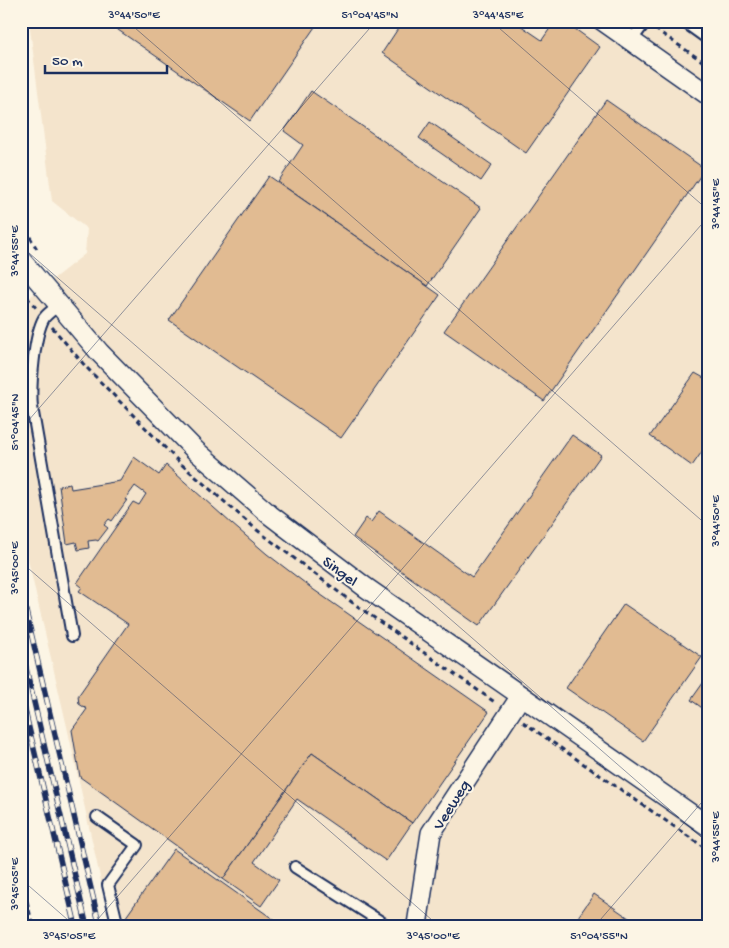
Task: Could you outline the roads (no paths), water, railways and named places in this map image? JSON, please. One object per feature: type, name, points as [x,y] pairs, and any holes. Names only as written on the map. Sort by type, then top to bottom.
[{"type":"street","points":[[603,21],[708,95]]},
{"type":"street","name":"Singel","points":[[21,260],[100,354],[195,450],[270,515],[365,587],[708,826]]},
{"type":"street","name":"Veeweg","points":[[415,927],[417,925],[431,833],[521,696]]},
{"type":"lane","points":[[683,21],[708,39]]},
{"type":"lane","points":[[631,41],[646,22]]},
{"type":"lane","points":[[59,305],[45,318],[37,338],[31,392],[72,636]]},
{"type":"lane","points":[[96,818],[138,845],[108,885],[118,927]]},
{"type":"lane","points":[[295,867],[389,927]]},
{"type":"railway","points":[[21,590],[100,927]]},
{"type":"railway","points":[[21,647],[87,927]]},
{"type":"railway","points":[[21,694],[76,927]]}]
